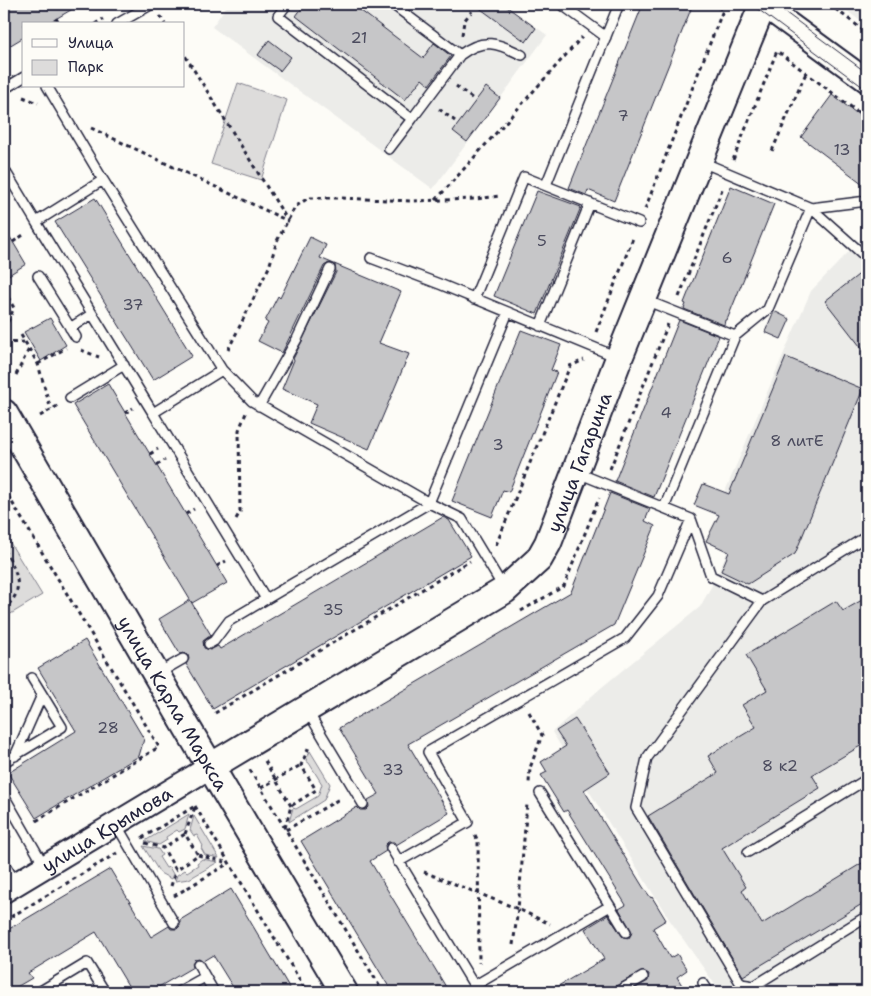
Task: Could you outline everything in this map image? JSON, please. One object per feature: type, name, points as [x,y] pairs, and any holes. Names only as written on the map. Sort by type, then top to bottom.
[{"type":"main road","name":"улица Гагарина","points":[[210,767],[312,719],[505,590],[539,559],[548,543],[619,358],[763,4]]},
{"type":"main road","name":"улица Карла Маркса","points":[[4,413],[210,767],[344,992]]},
{"type":"street","points":[[763,4],[867,81]]},
{"type":"street","name":"улица Крымова","points":[[10,888],[210,767]]},
{"type":"lane","points":[[120,22],[152,4]]},
{"type":"lane","points":[[287,4],[278,16],[412,118]]},
{"type":"lane","points":[[392,4],[460,55]]},
{"type":"lane","points":[[561,4],[606,37]]},
{"type":"lane","points":[[546,186],[620,4]]},
{"type":"lane","points":[[389,149],[460,55],[471,46],[485,43],[502,45],[522,55]]},
{"type":"lane","points":[[4,89],[22,78]]},
{"type":"lane","points":[[48,88],[103,180],[221,368],[255,404],[429,503],[462,519],[505,590]]},
{"type":"lane","points":[[699,161],[811,208],[867,258]]},
{"type":"lane","points":[[4,169],[266,599]]},
{"type":"lane","points":[[474,299],[524,177],[639,223]]},
{"type":"lane","points":[[36,222],[103,180]]},
{"type":"lane","points":[[811,208],[867,201]]},
{"type":"lane","points":[[540,326],[590,203]]},
{"type":"lane","points":[[664,508],[735,336],[768,309],[811,208]]},
{"type":"lane","points":[[371,258],[619,358]]},
{"type":"lane","points":[[255,404],[298,339],[330,269]]},
{"type":"lane","points":[[38,276],[76,337]]},
{"type":"lane","points":[[643,299],[735,336]]},
{"type":"lane","points":[[209,644],[214,641],[229,621],[429,503],[508,312]]},
{"type":"lane","points":[[70,328],[92,314]]},
{"type":"lane","points":[[70,398],[124,365]]},
{"type":"lane","points":[[152,412],[221,368]]},
{"type":"lane","points":[[574,472],[691,519],[711,576],[762,602]]},
{"type":"lane","points":[[398,862],[468,822],[428,752],[625,638],[658,596],[691,519]]},
{"type":"lane","points":[[867,536],[762,602],[647,758],[636,808],[741,984],[754,986],[867,916]]},
{"type":"lane","points":[[156,675],[183,659]]},
{"type":"lane","points":[[4,762],[62,727],[32,678]]},
{"type":"lane","points":[[14,756],[42,695]]},
{"type":"lane","points":[[312,719],[363,804]]},
{"type":"lane","points":[[748,852],[867,779]]},
{"type":"lane","points":[[540,793],[626,932]]},
{"type":"lane","points":[[4,796],[45,867]]},
{"type":"lane","points":[[116,824],[174,923]]},
{"type":"lane","points":[[390,848],[477,987],[510,965],[610,906]]},
{"type":"lane","points":[[4,864],[10,888]]},
{"type":"lane","points":[[39,992],[88,963],[105,992]]},
{"type":"lane","points":[[198,964],[214,992]]},
{"type":"lane","points":[[178,992],[205,977]]},
{"type":"lane","points":[[617,992],[643,977]]},
{"type":"lane","points":[[703,983],[709,992]]},
{"type":"path","points":[[215,714],[497,544],[570,366],[586,359],[722,10],[714,4]]},
{"type":"path","points":[[829,4],[867,32]]},
{"type":"path","points":[[56,18],[59,22]]},
{"type":"path","points":[[435,200],[592,26]]},
{"type":"path","points":[[777,51],[867,119]]},
{"type":"path","points":[[185,56],[288,221]]},
{"type":"path","points":[[772,151],[806,73]]},
{"type":"path","points":[[443,77],[473,99]]},
{"type":"path","points":[[4,89],[64,115],[288,221]]},
{"type":"path","points":[[221,368],[269,267],[277,242],[295,207],[308,198],[412,201],[475,199],[517,194]]},
{"type":"path","points":[[4,290],[14,308],[4,330]]},
{"type":"path","points":[[21,335],[38,364],[51,410]]},
{"type":"path","points":[[4,343],[25,342]]},
{"type":"path","points":[[38,364],[69,346]]},
{"type":"path","points":[[16,375],[29,348]]},
{"type":"path","points":[[78,349],[124,365]]},
{"type":"path","points":[[40,416],[70,398]]},
{"type":"path","points":[[227,536],[240,512],[238,430],[255,404]]},
{"type":"path","points":[[4,489],[158,746],[4,841]]},
{"type":"path","points":[[4,550],[13,564],[18,583],[12,601],[4,608]]},
{"type":"path","points":[[521,698],[542,734],[530,768],[529,787]]},
{"type":"path","points":[[291,806],[316,790],[301,765],[312,719]]},
{"type":"path","points":[[265,761],[291,806],[286,829]]},
{"type":"path","points":[[261,788],[301,765]]},
{"type":"path","points":[[250,770],[383,992]]},
{"type":"path","points":[[286,829],[354,790]]},
{"type":"path","points":[[510,965],[518,909],[528,796]]},
{"type":"path","points":[[163,848],[185,834],[195,806]]},
{"type":"path","points":[[195,806],[137,840],[163,848],[176,870],[198,856],[230,863]]},
{"type":"path","points":[[195,806],[307,992]]},
{"type":"path","points":[[468,822],[478,841],[477,987]]},
{"type":"path","points":[[185,834],[198,856]]},
{"type":"path","points":[[4,921],[128,846]]},
{"type":"path","points":[[398,862],[518,909],[567,932]]},
{"type":"path","points":[[167,900],[230,863]]},
{"type":"shaded area","points":[[228,4],[504,4],[547,35],[433,189],[212,27]]},
{"type":"shaded area","points":[[838,4],[867,4],[867,26]]},
{"type":"shaded area","points":[[865,235],[867,238],[867,992],[755,992],[716,986],[669,919],[552,732],[602,687],[700,607],[716,578],[747,505],[724,494],[811,291]]},
{"type":"green space","points":[[238,83],[287,100],[261,180],[211,164]]},
{"type":"green space","points":[[4,533],[42,595],[4,618]]},
{"type":"green space","points":[[310,751],[330,784],[324,800],[289,822],[293,808],[296,809],[318,796],[322,784],[306,761]]},
{"type":"green space","points":[[189,814],[185,829],[179,832],[177,830],[166,837],[167,840],[159,845],[145,841]]},
{"type":"green space","points":[[194,816],[219,858],[205,855],[197,835],[194,836],[190,830]]},
{"type":"green space","points":[[143,846],[158,849],[162,855],[159,857],[166,868],[169,867],[173,874],[171,879],[160,873]]},
{"type":"green space","points":[[202,859],[218,862],[189,879],[175,881],[177,875],[185,870],[187,872],[198,865],[197,863]]},
{"type":"building","points":[[4,4],[81,4],[50,22],[22,22],[22,38],[4,49]]},
{"type":"building","points":[[305,4],[352,4],[423,58],[434,43],[451,56],[429,85],[422,79],[405,100],[296,16]]},
{"type":"building","points":[[474,4],[503,4],[536,28],[526,42]]},
{"type":"building","points":[[643,4],[693,4],[614,201],[588,190],[586,195],[569,188]]},
{"type":"building","points":[[269,40],[291,57],[280,71],[258,55]]},
{"type":"building","points":[[486,87],[500,98],[467,142],[453,131]]},
{"type":"building","points":[[832,95],[867,121],[867,187],[801,137]]},
{"type":"building","points":[[731,186],[774,204],[724,325],[684,309],[686,304],[684,303]]},
{"type":"building","points":[[537,191],[581,207],[537,314],[494,296]]},
{"type":"building","points":[[95,198],[192,356],[153,380],[55,222]]},
{"type":"building","points":[[4,227],[26,264],[4,278]]},
{"type":"building","points":[[310,237],[326,245],[320,258],[401,292],[379,343],[409,354],[369,449],[309,423],[317,404],[282,389],[293,359],[336,272],[335,265],[329,263],[324,266],[282,353],[258,341],[268,323],[265,321],[278,296],[280,298]]},
{"type":"building","points":[[867,268],[867,355],[825,301]]},
{"type":"building","points":[[774,311],[790,319],[781,339],[765,332]]},
{"type":"building","points":[[50,318],[66,345],[41,361],[24,332]]},
{"type":"building","points":[[679,320],[719,336],[654,497],[615,481]]},
{"type":"building","points":[[521,330],[561,345],[551,370],[557,372],[509,492],[503,490],[492,517],[452,501]]},
{"type":"building","points":[[786,357],[863,389],[795,554],[748,584],[721,571],[729,552],[706,541],[719,515],[694,505],[703,484],[729,494]]},
{"type":"building","points":[[108,384],[227,583],[192,603],[73,405]]},
{"type":"building","points":[[610,493],[650,509],[645,521],[655,526],[614,625],[408,744],[449,813],[396,845],[394,842],[388,842],[385,845],[386,851],[370,861],[449,992],[392,992],[301,841],[357,807],[360,810],[366,810],[369,807],[368,800],[379,794],[339,728],[571,592]]},
{"type":"building","points":[[443,517],[449,520],[471,556],[213,709],[186,664],[189,659],[188,655],[180,654],[159,619],[190,600],[211,635],[203,641],[204,648],[210,650],[218,646],[220,649]]},
{"type":"building","points":[[862,600],[867,609],[867,742],[812,775],[820,788],[722,848],[746,887],[742,890],[762,924],[867,860],[867,901],[743,976],[648,816],[718,773],[708,756],[756,727],[742,705],[767,690],[746,655],[836,601],[843,611]]},
{"type":"building","points":[[85,640],[144,739],[139,756],[36,818],[8,773],[76,731],[38,668]]},
{"type":"building","points":[[575,719],[610,773],[584,790],[643,887],[652,897],[666,920],[653,928],[670,958],[677,954],[687,970],[677,977],[686,992],[629,992],[648,981],[649,974],[643,971],[614,987],[611,992],[548,992],[604,959],[585,929],[608,915],[623,937],[629,938],[632,932],[619,909],[626,905],[567,810],[564,812],[541,775],[547,772],[541,762],[566,746],[556,731]]},
{"type":"building","points":[[110,869],[151,937],[169,926],[171,929],[177,929],[180,926],[180,920],[231,889],[292,992],[236,992],[213,955],[203,961],[199,958],[195,959],[192,963],[193,967],[150,992],[132,992],[96,932],[28,973],[32,978],[8,992],[4,992],[4,932]]},
{"type":"tram line","points":[[751,4],[867,90]]},
{"type":"tram line","points":[[774,4],[867,73]]}]
